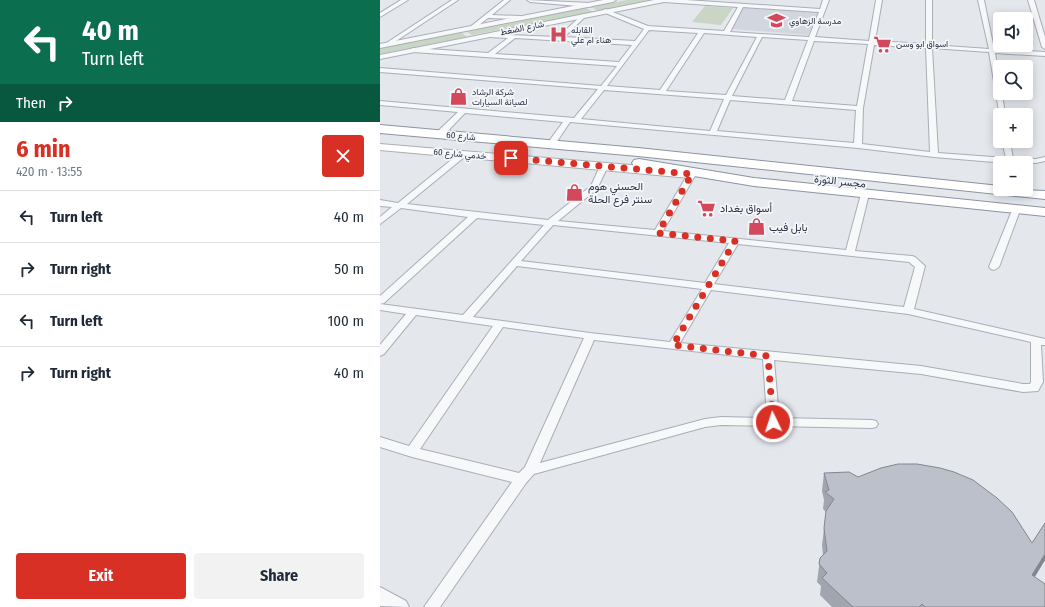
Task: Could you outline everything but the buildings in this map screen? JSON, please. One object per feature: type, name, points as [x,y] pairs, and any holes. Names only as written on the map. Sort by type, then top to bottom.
[{"type":"highway","name":"شارع 60","points":[[380,129],[551,144],[637,157]]},
{"type":"highway","name":"شارع 60","points":[[380,138],[637,157]]},
{"type":"highway","name":"مجسر الثورة","points":[[637,157],[1045,195]]},
{"type":"highway","points":[[637,157],[707,175],[865,194],[1045,212]]},
{"type":"highway","points":[[637,157],[746,158],[993,181]]},
{"type":"highway","name":"مجسر الثورة","points":[[740,167],[1045,202]]},
{"type":"highway","points":[[1033,183],[1045,184]]},
{"type":"highway","points":[[1033,187],[1045,188]]},
{"type":"highway","points":[[977,206],[1045,218]]},
{"type":"main road","name":"خدمي شارع 60","points":[[380,147],[707,175]]},
{"type":"street","points":[[380,15],[405,0]]},
{"type":"street","points":[[388,44],[455,0]]},
{"type":"street","points":[[472,28],[507,0]]},
{"type":"street","points":[[530,0],[590,4]]},
{"type":"street","name":"شارع الضغط","points":[[380,46],[613,0]]},
{"type":"street","points":[[664,0],[822,11]]},
{"type":"street","name":"شارع الضغط","points":[[380,57],[664,0]]},
{"type":"street","points":[[788,102],[826,0]]},
{"type":"street","points":[[858,146],[860,108],[879,0]]},
{"type":"street","points":[[929,0],[928,47],[934,155]]},
{"type":"street","points":[[981,0],[992,51],[1001,108]]},
{"type":"street","points":[[1031,0],[1045,48]]},
{"type":"street","points":[[726,33],[742,5]]},
{"type":"street","points":[[605,12],[647,28],[1045,54]]},
{"type":"street","points":[[487,16],[520,18]]},
{"type":"street","points":[[559,39],[583,16]]},
{"type":"street","points":[[576,121],[622,64],[635,43],[647,28]]},
{"type":"street","points":[[662,92],[702,32]]},
{"type":"street","points":[[489,35],[635,43]]},
{"type":"street","points":[[490,55],[514,36]]},
{"type":"street","points":[[713,133],[728,97],[760,36]]},
{"type":"street","points":[[413,50],[622,64]]},
{"type":"street","points":[[380,70],[860,108]]},
{"type":"street","points":[[380,103],[993,160]]},
{"type":"street","points":[[440,134],[463,111]]},
{"type":"street","points":[[551,144],[568,120]]},
{"type":"street","points":[[380,221],[464,154]]},
{"type":"street","points":[[1033,161],[1045,159]]},
{"type":"street","points":[[465,319],[551,222],[594,187],[604,166]]},
{"type":"street","points":[[658,233],[692,174]]},
{"type":"street","points":[[850,252],[865,194]]},
{"type":"street","points":[[380,203],[475,215],[912,259],[920,266],[908,311]]},
{"type":"street","points":[[994,267],[1015,213]]},
{"type":"street","points":[[380,301],[475,215]]},
{"type":"street","points":[[673,345],[735,241]]},
{"type":"street","points":[[380,307],[590,336],[768,356],[922,370],[1023,388],[1034,388],[1038,382],[1041,341],[908,311],[515,263]]},
{"type":"street","points":[[380,352],[413,312]]},
{"type":"street","points":[[412,452],[500,324]]},
{"type":"street","points":[[431,607],[525,475],[564,397],[590,336]]},
{"type":"street","points":[[768,356],[773,422]]},
{"type":"street","points":[[380,442],[412,452],[525,475],[705,423],[721,421],[872,424]]},
{"type":"street","points":[[380,596],[399,607]]},
{"type":"shaded area","name":"مدرسة الزهاوي","points":[[744,6],[819,12],[808,35],[732,29]]},
{"type":"green space","points":[[627,0],[650,0],[598,11],[591,7]]},
{"type":"green space","points":[[705,6],[733,8],[721,25],[692,22]]},
{"type":"green space","points":[[586,8],[593,12],[472,35],[466,31]]},
{"type":"green space","points":[[461,32],[467,37],[380,54],[380,48]]},
{"type":"place","name":"مدرسة الزهاوي","points":[[776,21]]},
{"type":"place","name":"القابله هناء ام علي","points":[[558,35]]},
{"type":"place","name":"اسواق ابو وسن","points":[[883,44]]},
{"type":"place","name":"شركة الرشاد لصيانة السيارات","points":[[459,97]]},
{"type":"place","name":"الحسني هوم سنتر فرع الحلة","points":[[575,192]]},
{"type":"place","name":"أسواق بغداد","points":[[707,208]]},
{"type":"place","name":"بابل فيب","points":[[756,227]]},
{"type":"route","points":[[511,158],[692,174],[658,233],[735,241],[673,345],[768,356],[773,422]]}]
